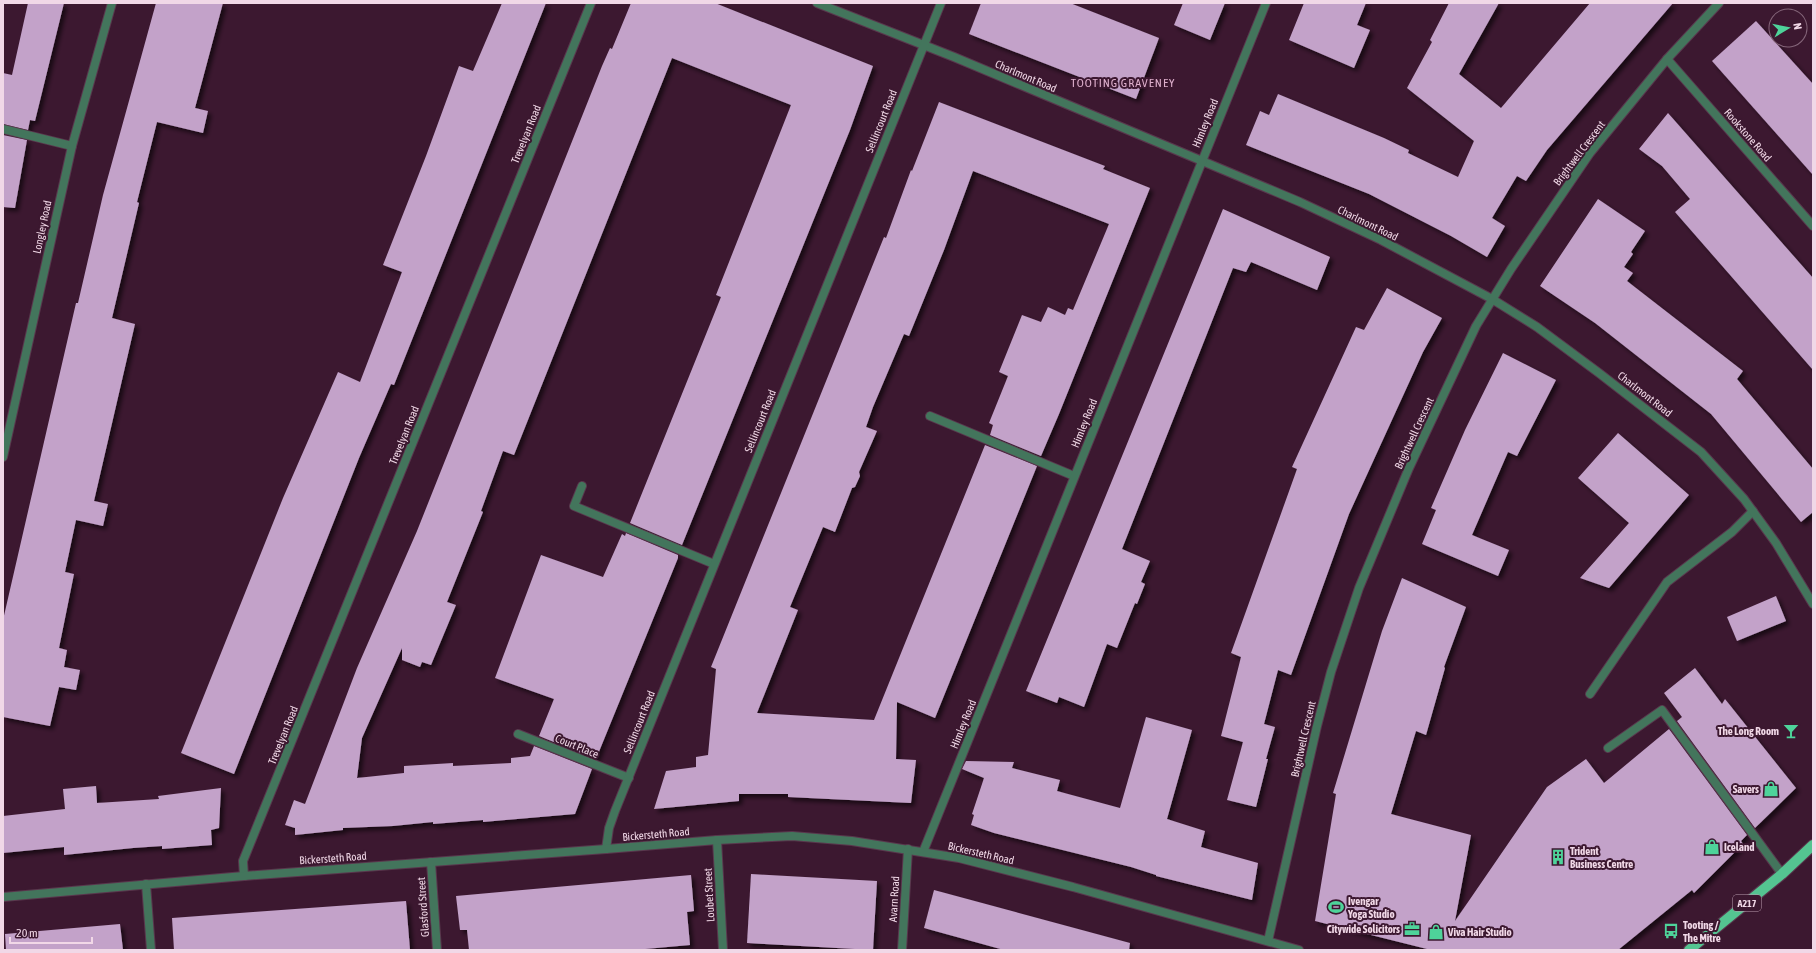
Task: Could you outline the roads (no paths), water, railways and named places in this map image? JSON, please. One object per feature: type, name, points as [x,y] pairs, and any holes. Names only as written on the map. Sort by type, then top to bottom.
[{"type":"main road","name":"A217","points":[[1689,950],[1782,874],[1813,845]]},
{"type":"street","name":"Longley Road","points":[[3,457],[72,146],[112,3]]},
{"type":"street","name":"Trevelyan Road","points":[[244,876],[244,861],[591,3]]},
{"type":"street","name":"Charlmont Road","points":[[817,3],[923,45],[1300,202],[1381,240],[1492,299],[1550,336],[1701,452],[1753,511],[1776,543],[1813,604]]},
{"type":"street","name":"Sellincourt Road","points":[[606,849],[609,828],[941,3]]},
{"type":"street","name":"Himley Road","points":[[923,852],[1266,3]]},
{"type":"street","name":"Brightwell Crescent","points":[[1268,941],[1317,726],[1331,672],[1359,588],[1409,468],[1476,326],[1511,269],[1590,154],[1667,59],[1719,3]]},
{"type":"street","name":"Rookstone Road","points":[[1667,59],[1813,226]]},
{"type":"street","points":[[3,129],[72,146]]},
{"type":"street","points":[[930,416],[1074,476]]},
{"type":"street","points":[[582,486],[574,506],[714,564]]},
{"type":"street","points":[[1590,694],[1667,582],[1732,532],[1753,511]]},
{"type":"street","points":[[1608,748],[1662,710],[1782,874]]},
{"type":"street","name":"Court Place","points":[[518,734],[629,778]]},
{"type":"street","name":"Bickersteth Road","points":[[3,896],[717,840],[792,836],[852,840],[959,858],[1299,950]]},
{"type":"street","name":"Loubet Street","points":[[717,840],[723,950]]},
{"type":"street","name":"Avarn Road","points":[[902,950],[908,849]]},
{"type":"street","name":"Glasford Street","points":[[431,862],[437,950]]},
{"type":"street","points":[[146,884],[151,950]]},
{"type":"place","name":"The Long Room","points":[[1791,731]]},
{"type":"place","name":"Savers","points":[[1771,789]]},
{"type":"place","name":"Iceland","points":[[1712,847]]},
{"type":"place","name":"Trident Business Centre","points":[[1558,857]]},
{"type":"place","name":"Ivengar Yoga Studio","points":[[1336,907]]},
{"type":"place","name":"Citywide Solicitors","points":[[1412,929]]},
{"type":"place","name":"Tooting / The Mitre","points":[[1671,931]]},
{"type":"place","name":"Viva Hair Studio","points":[[1436,932]]},
{"type":"district","name":"TOOTING GRAVENEY","points":[[1123,83]]}]
